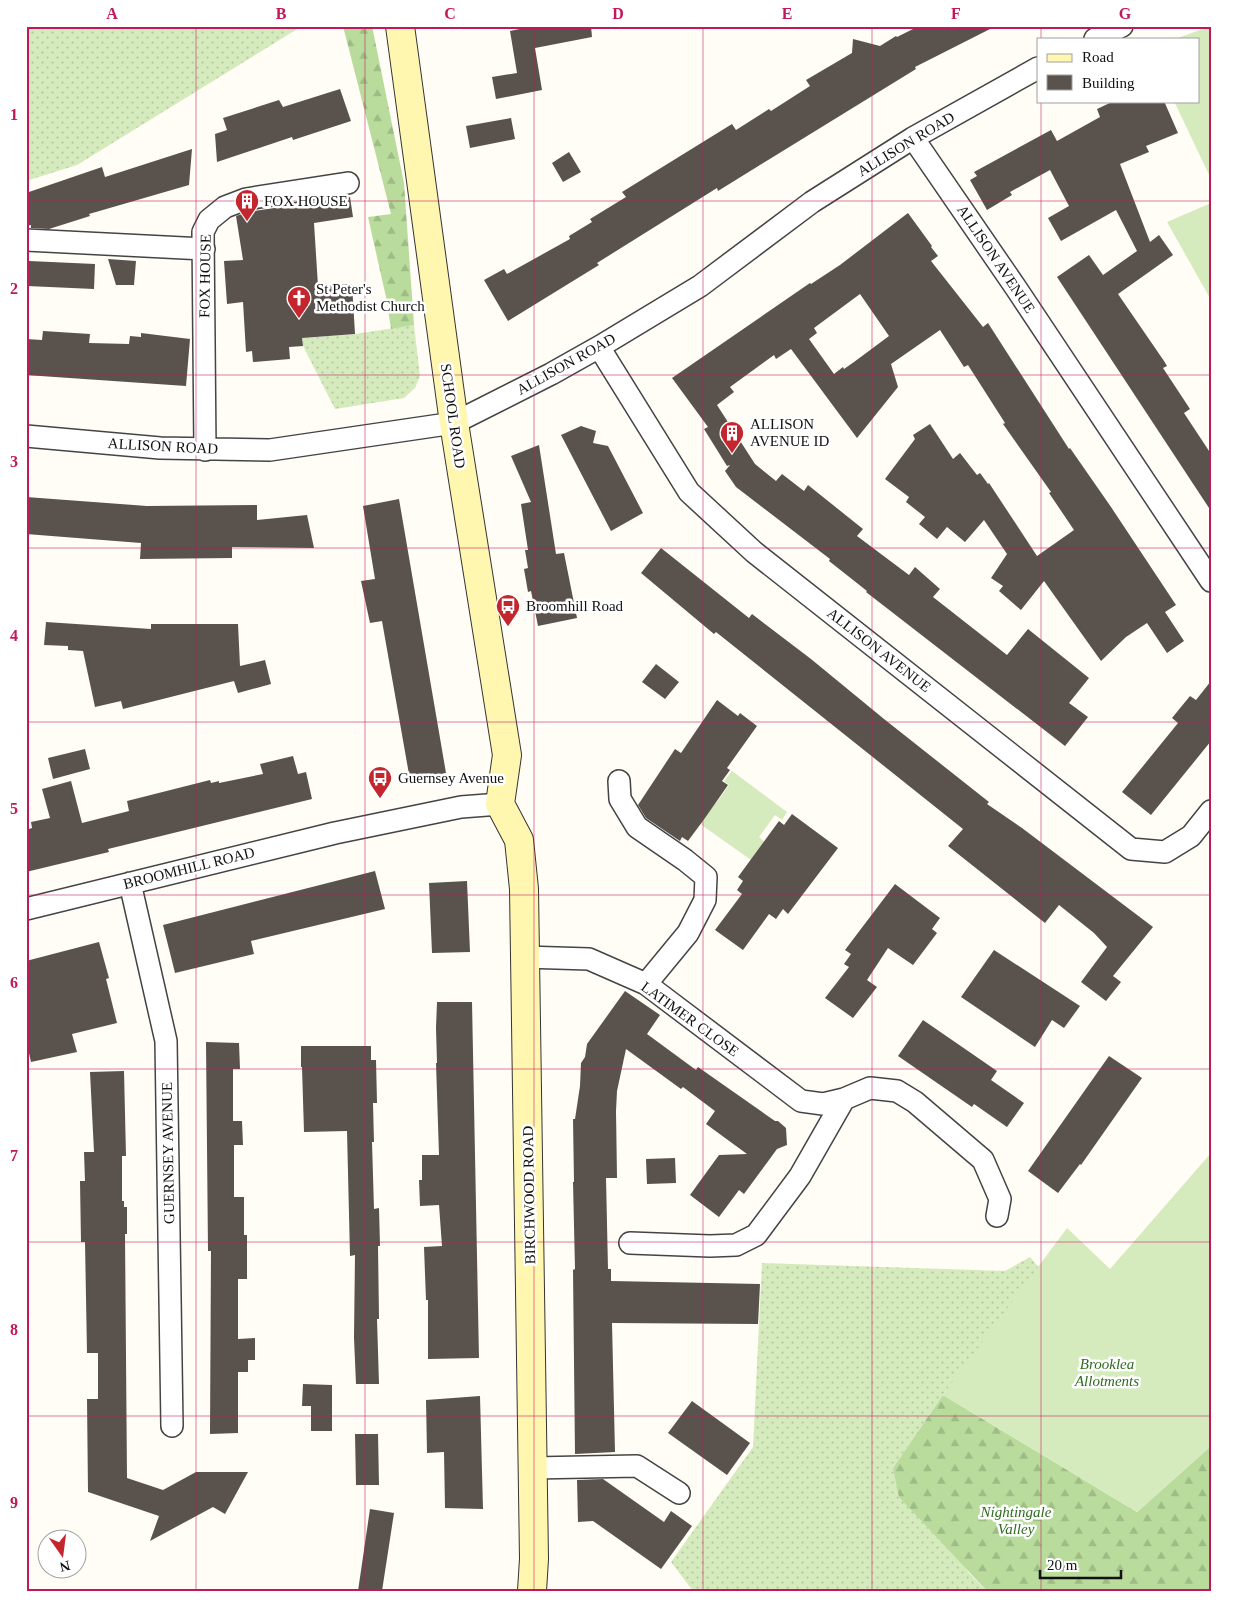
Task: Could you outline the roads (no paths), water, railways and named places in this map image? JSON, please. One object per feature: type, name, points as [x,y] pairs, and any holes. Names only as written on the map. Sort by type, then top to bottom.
[{"type":"street","name":"SCHOOL ROAD","points":[[400,26],[454,423],[507,755],[500,804]]},
{"type":"street","points":[[1097,38],[1122,26]]},
{"type":"street","name":"ALLISON ROAD","points":[[26,436],[160,448],[270,450],[454,423],[551,374],[700,286],[812,202],[913,138],[1037,69]]},
{"type":"street","name":"ALLISON AVENUE","points":[[913,138],[1016,288],[1211,581]]},
{"type":"street","name":"FOX HOUSE","points":[[205,450],[204,232],[209,220],[226,207],[246,199],[348,183]]},
{"type":"street","points":[[26,240],[204,249]]},
{"type":"street","name":"ALLISON AVENUE","points":[[599,347],[689,492],[754,552],[1131,849],[1165,852],[1191,836],[1211,811]]},
{"type":"street","points":[[619,781],[620,798],[637,827],[706,877],[705,900],[688,933],[646,984]]},
{"type":"street","name":"BROOMHILL ROAD","points":[[26,908],[336,833],[461,807],[500,804]]},
{"type":"street","name":"BIRCHWOOD ROAD","points":[[500,804],[519,840],[524,889],[534,1559],[532,1591]]},
{"type":"street","name":"GUERNSEY AVENUE","points":[[130,883],[166,1041],[172,1426]]},
{"type":"street","name":"LATIMER CLOSE","points":[[524,958],[589,959],[646,984],[801,1101],[823,1104],[870,1088],[898,1091],[915,1102],[983,1160],[1000,1198],[997,1216]]},
{"type":"street","points":[[630,1243],[736,1245],[756,1236],[800,1176],[844,1098]]},
{"type":"street","points":[[532,1468],[637,1466],[678,1493]]},
{"type":"place","name":"FOX HOUSE","points":[[247,222]]},
{"type":"place","name":"St Peter's Methodist Church","points":[[299,319]]},
{"type":"place","name":"ALLISON AVENUE ID","points":[[732,454]]},
{"type":"place","name":"Broomhill Road","points":[[508,627]]},
{"type":"place","name":"Guernsey Avenue","points":[[380,799]]},
{"type":"park label","name":"Brooklea Allotments","points":[[1107,1372]]},
{"type":"park label","name":"Nightingale Valley","points":[[1016,1520]]}]
